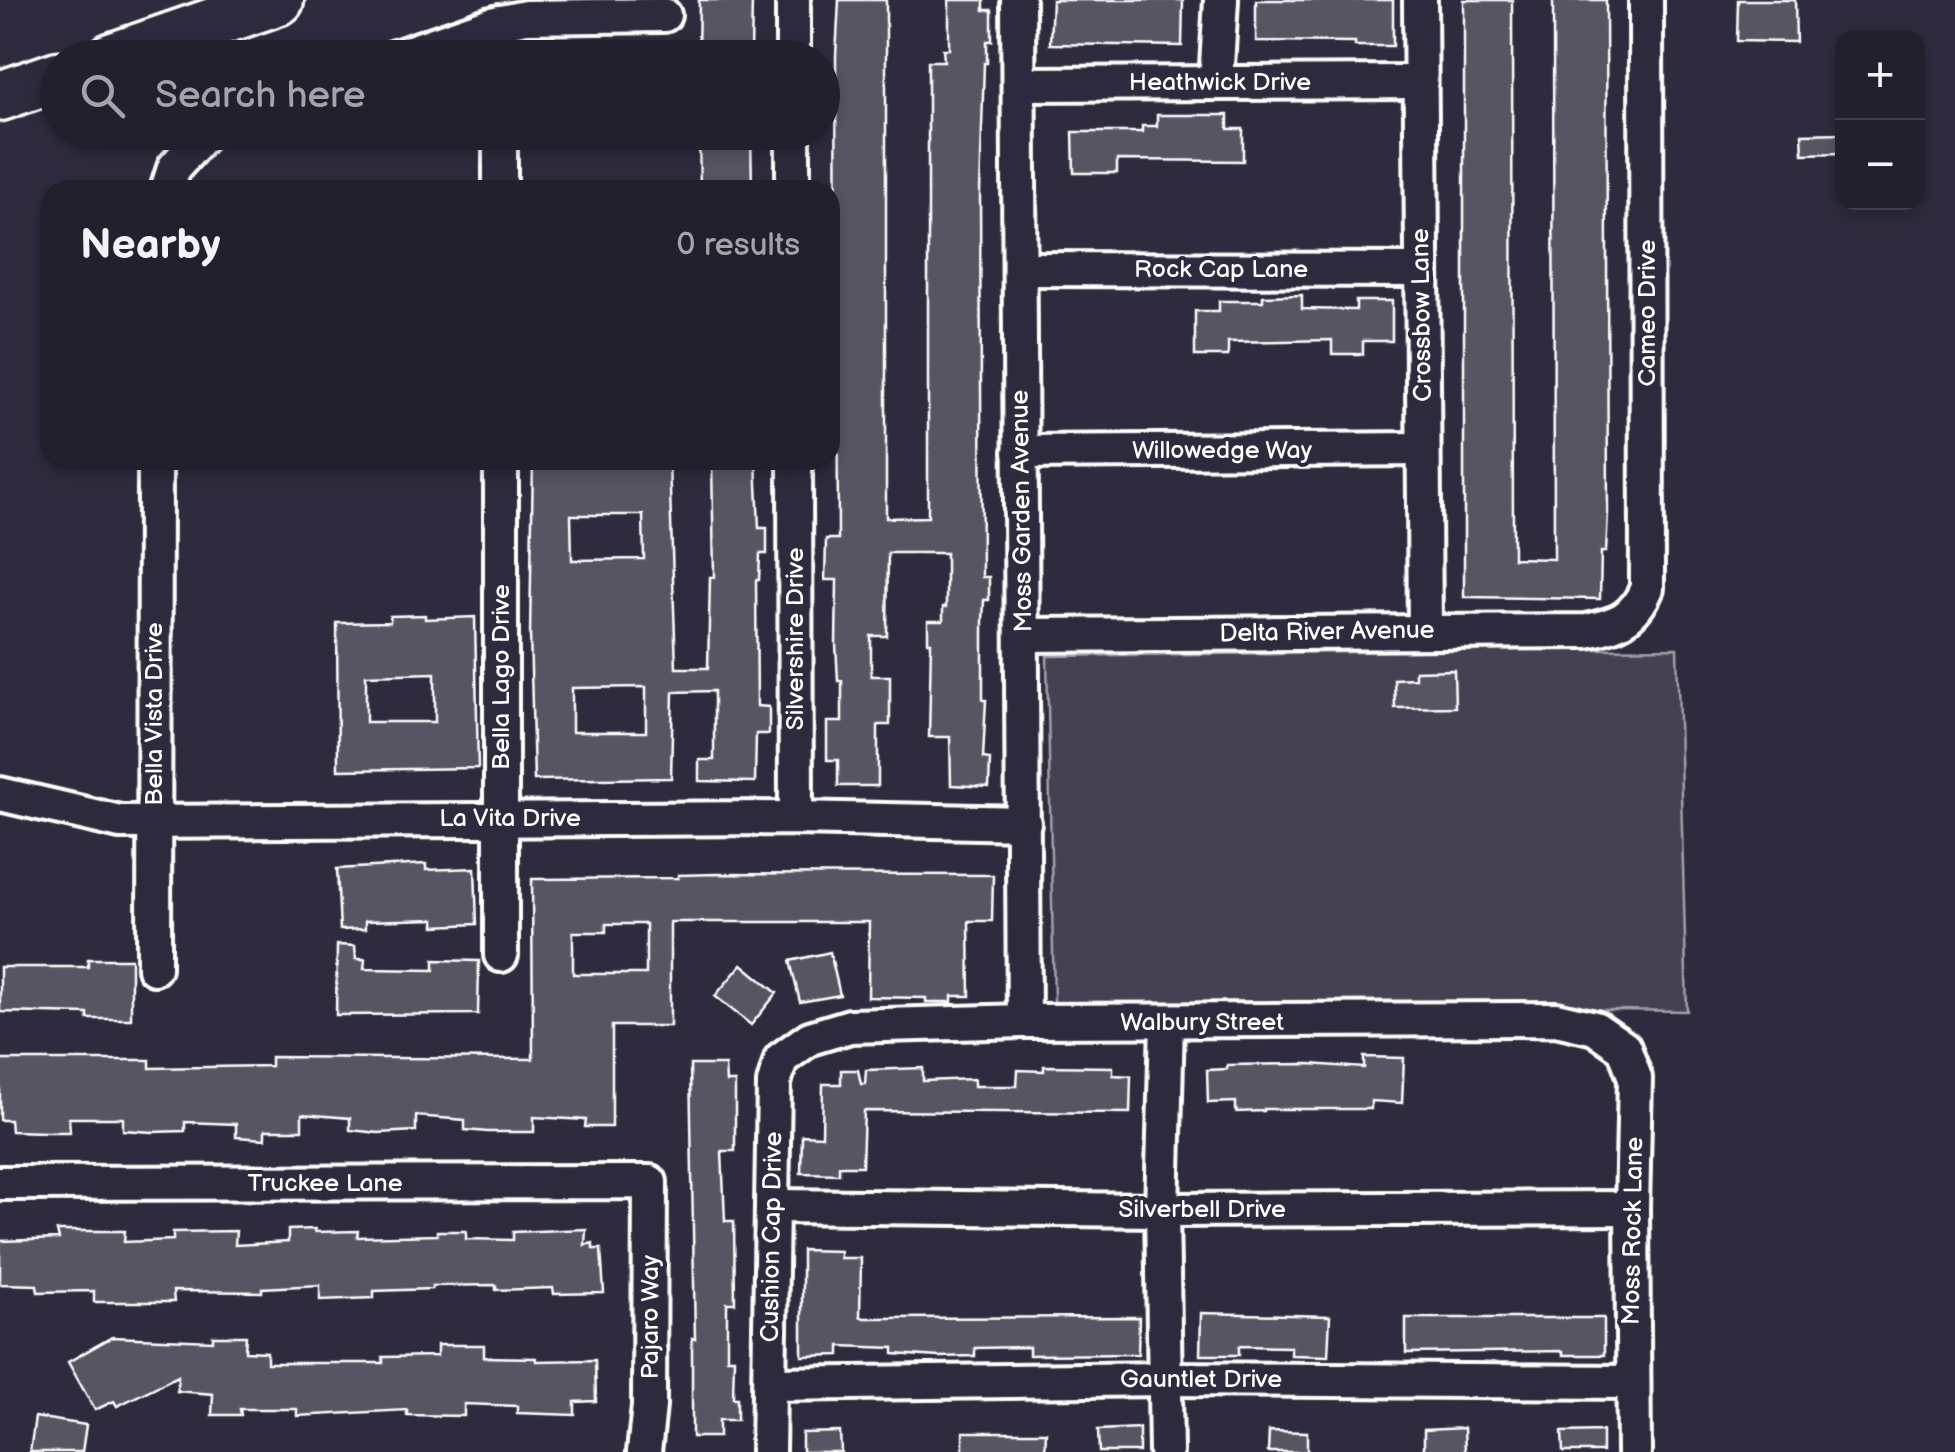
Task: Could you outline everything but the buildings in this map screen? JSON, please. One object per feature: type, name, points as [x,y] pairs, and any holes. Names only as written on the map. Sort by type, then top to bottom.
[{"type":"highway","points":[[163,40],[279,0]]},
{"type":"highway","points":[[0,96],[40,82]]},
{"type":"street","points":[[792,0],[793,40]]},
{"type":"street","name":"Moss Garden Avenue","points":[[1018,0],[1024,1021]]},
{"type":"street","points":[[1216,82],[1220,0]]},
{"type":"street","name":"Crossbow Lane","points":[[1420,0],[1425,631]]},
{"type":"street","name":"Cameo Drive","points":[[1628,619],[1648,588],[1646,0]]},
{"type":"street","points":[[446,40],[526,17],[664,15]]},
{"type":"street","points":[[500,22],[500,40]]},
{"type":"street","name":"Heathwick Drive","points":[[1020,84],[1420,82]]},
{"type":"street","points":[[171,179],[193,150]]},
{"type":"street","points":[[500,150],[500,180]]},
{"type":"street","points":[[793,150],[793,180]]},
{"type":"street","name":"Rock Cap Lane","points":[[1021,269],[1421,270]]},
{"type":"street","name":"Willowedge Way","points":[[1020,452],[1423,448]]},
{"type":"street","name":"Bella Vista Drive","points":[[154,470],[154,968]]},
{"type":"street","name":"Bella Lago Drive","points":[[501,470],[502,954]]},
{"type":"street","name":"Silvershire Drive","points":[[794,470],[796,818]]},
{"type":"street","name":"Delta River Avenue","points":[[1024,635],[1587,630],[1628,619]]},
{"type":"street","name":"La Vita Drive","points":[[0,794],[120,822],[154,823],[502,818],[1024,823]]},
{"type":"street","name":"Walbury Street","points":[[810,1038],[850,1026],[1024,1021],[1561,1019],[1595,1028]]},
{"type":"street","points":[[1166,1452],[1162,1210],[1167,1022]]},
{"type":"street","name":"Moss Rock Lane","points":[[1595,1028],[1624,1048],[1635,1078],[1634,1452]]},
{"type":"street","name":"Cushion Cap Drive","points":[[768,1452],[774,1083],[781,1059],[810,1038]]},
{"type":"street","name":"Truckee Lane","points":[[0,1183],[650,1182]]},
{"type":"street","name":"Pajaro Way","points":[[644,1452],[649,1406],[650,1182]]},
{"type":"street","name":"Silverbell Drive","points":[[773,1206],[1162,1210],[1632,1208]]},
{"type":"street","name":"Gauntlet Drive","points":[[770,1384],[1167,1378],[1632,1382]]},
{"type":"shaded area","points":[[1677,648],[1687,1011],[1054,1003],[1047,656]]}]
